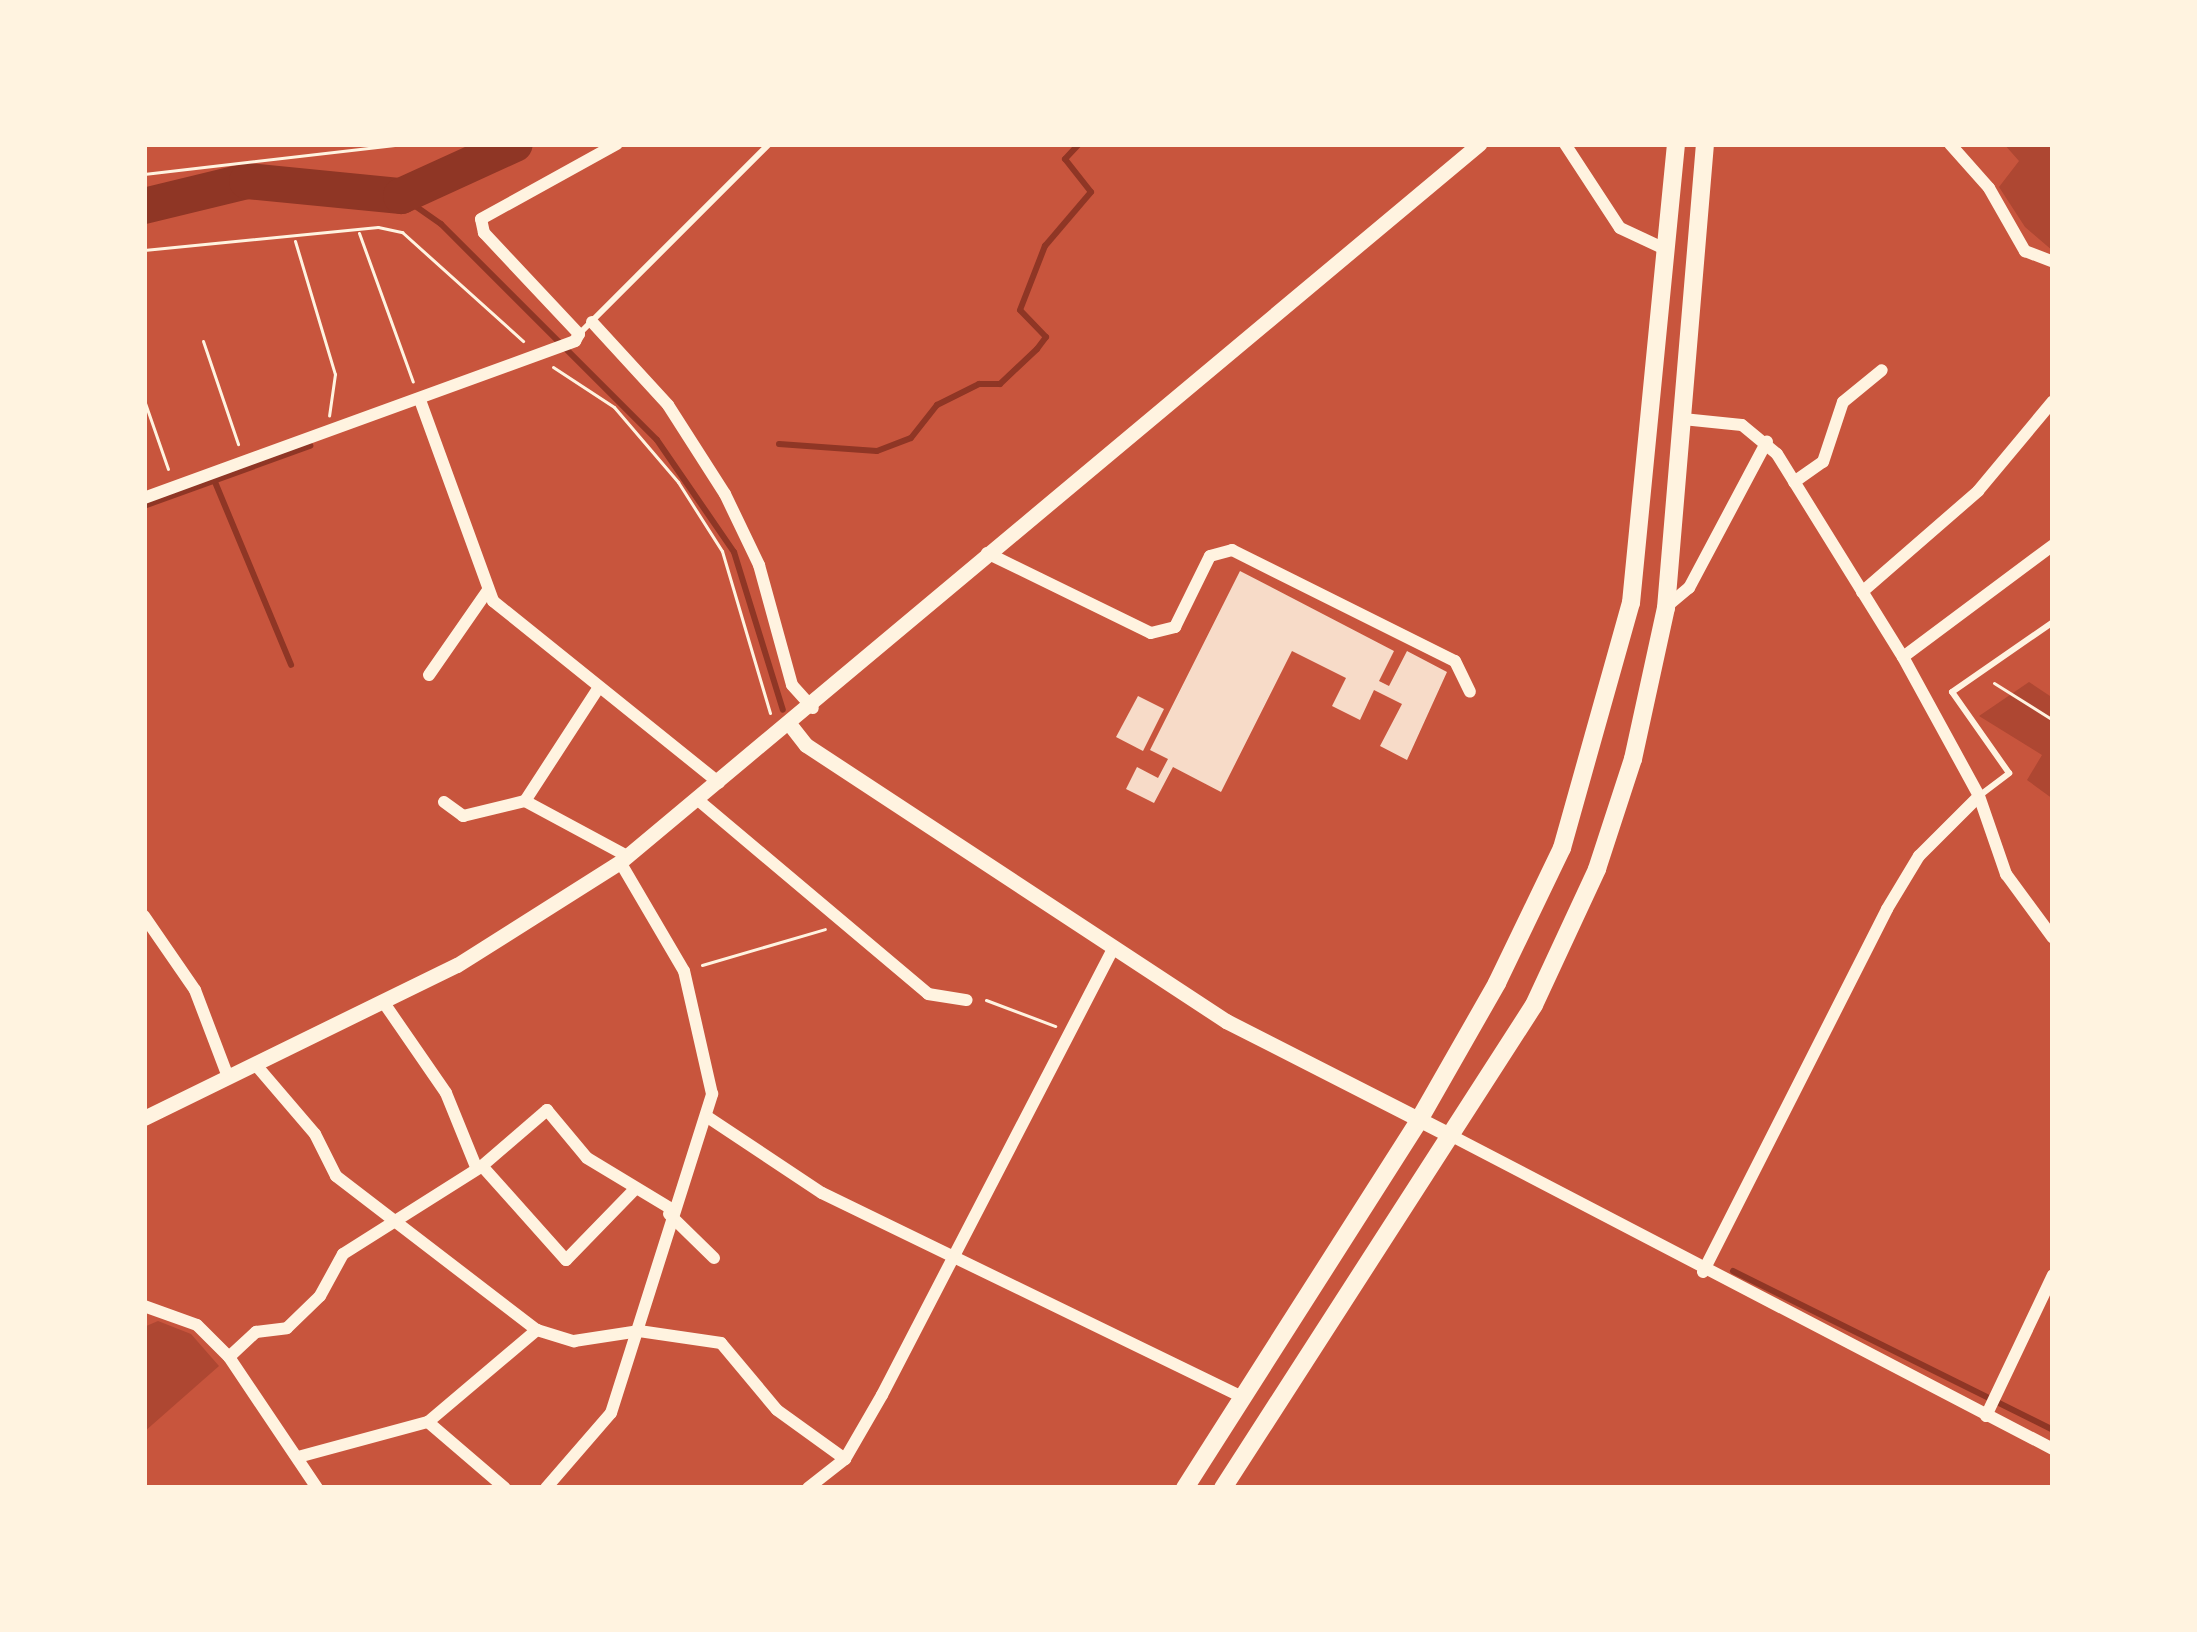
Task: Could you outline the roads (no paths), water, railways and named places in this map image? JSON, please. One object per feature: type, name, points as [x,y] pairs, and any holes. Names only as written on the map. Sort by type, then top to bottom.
[{"type":"main road","points":[[1185,1488],[1419,1120],[1562,848],[1596,741],[1631,603],[1676,144]]},
{"type":"main road","points":[[1222,1488],[1534,1005],[1597,869],[1634,759],[1666,608],[1705,144]]},
{"type":"street","points":[[144,499],[543,355],[577,337],[484,233],[481,219],[617,144]]},
{"type":"street","points":[[144,1118],[384,1004],[623,859],[813,708],[987,553],[1479,144]]},
{"type":"street","points":[[1565,144],[1620,228],[1666,250]]},
{"type":"street","points":[[1950,144],[1989,188],[2025,251],[2053,262]]},
{"type":"street","points":[[592,322],[668,405],[725,494],[759,565],[792,685],[813,708]]},
{"type":"street","points":[[1794,482],[1822,462],[1843,402],[1882,370]]},
{"type":"street","points":[[420,400],[488,590],[719,783]]},
{"type":"street","points":[[1862,592],[1978,491],[2053,401]]},
{"type":"street","points":[[1683,419],[1742,425],[1767,441],[1904,658],[1979,796],[2006,874],[2053,938]]},
{"type":"street","points":[[1666,608],[1689,588],[1767,441]]},
{"type":"street","points":[[1904,658],[2053,545]]},
{"type":"street","points":[[987,553],[1151,633],[1175,627],[1210,556],[1232,550],[1455,662],[1470,692]]},
{"type":"street","points":[[429,675],[488,590]]},
{"type":"street","points":[[444,802],[463,816],[525,801],[599,687]]},
{"type":"street","points":[[791,726],[806,745],[1226,1021],[1450,1135],[1702,1272],[2053,1449]]},
{"type":"street","points":[[1702,1272],[1887,909],[1919,856],[1979,796]]},
{"type":"street","points":[[698,800],[928,994],[967,1000]]},
{"type":"street","points":[[525,801],[623,859],[684,971],[711,1066],[706,1116],[669,1211],[639,1331],[611,1413],[546,1488]]},
{"type":"street","points":[[144,916],[194,990],[228,1077]]},
{"type":"street","points":[[808,1488],[845,1459],[1114,947]]},
{"type":"street","points":[[384,1004],[446,1093],[479,1167],[566,1260],[634,1190]]},
{"type":"street","points":[[254,1064],[315,1133],[336,1176],[537,1330],[574,1341],[639,1331],[721,1343],[777,1410],[845,1459]]},
{"type":"street","points":[[229,1358],[256,1333],[287,1328],[320,1296],[343,1254],[479,1167],[548,1110],[587,1158],[669,1211],[714,1258]]},
{"type":"street","points":[[706,1116],[822,1193],[1243,1397]]},
{"type":"street","points":[[1986,1416],[2053,1275]]},
{"type":"street","points":[[144,1306],[197,1325],[229,1358],[317,1488]]},
{"type":"street","points":[[144,1318],[161,1311]]},
{"type":"street","points":[[298,1457],[428,1422],[537,1330]]},
{"type":"street","points":[[428,1422],[505,1488]]},
{"type":"lane","points":[[577,337],[769,144]]},
{"type":"lane","points":[[1979,796],[2009,773],[1952,692],[2053,622]]},
{"type":"waterway","points":[[144,206],[247,181],[401,196],[515,144]]},
{"type":"waterway","points":[[779,444],[877,451],[911,438],[937,405],[979,384],[1000,384],[1037,349],[1046,337],[1020,310],[1045,246],[1091,192],[1065,159],[1079,144]]},
{"type":"waterway","points":[[401,196],[441,224],[657,440],[734,552],[783,710]]},
{"type":"waterway","points":[[144,506],[310,446]]},
{"type":"waterway","points":[[215,482],[291,665]]},
{"type":"waterway","points":[[1733,1271],[2053,1430]]}]
